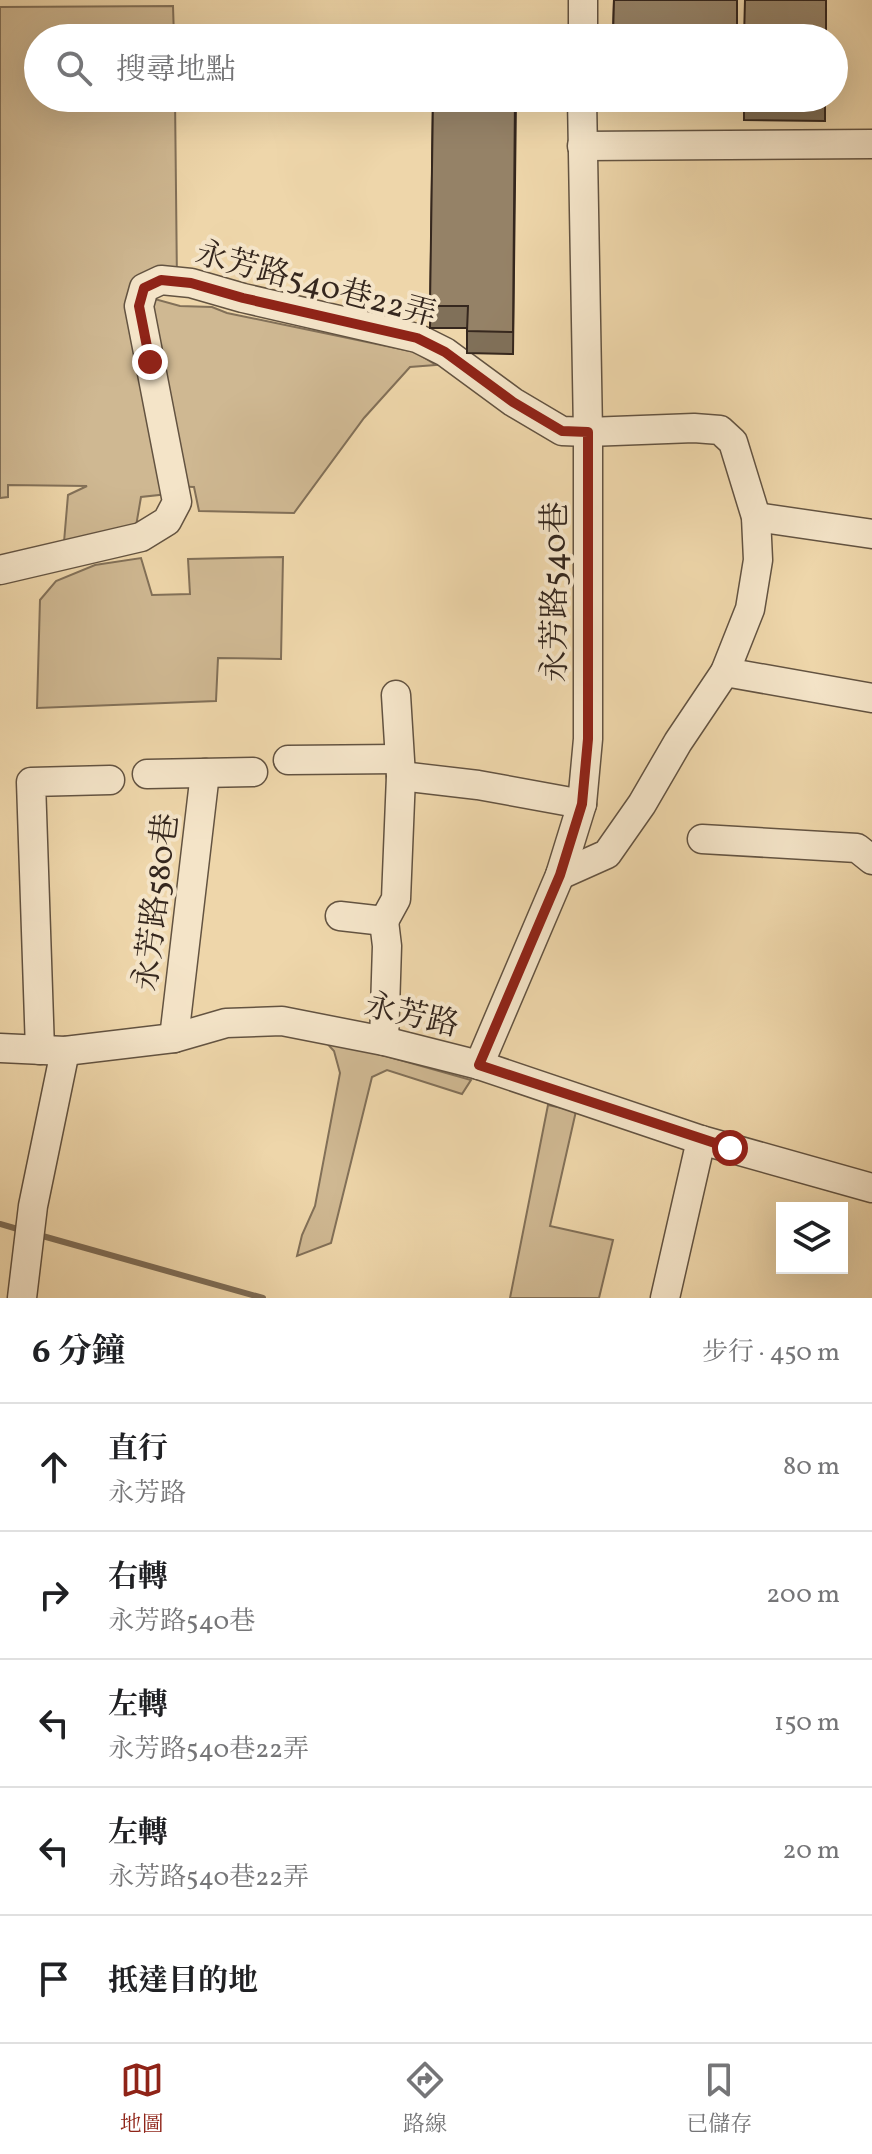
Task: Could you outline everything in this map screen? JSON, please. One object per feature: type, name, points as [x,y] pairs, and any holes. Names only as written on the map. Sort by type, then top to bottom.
[{"type":"street","points":[[583,0],[583,24]]},
{"type":"street","name":"永芳路540巷","points":[[479,1065],[560,875],[582,804],[588,739],[588,432],[582,112]]},
{"type":"street","points":[[582,146],[872,144]]},
{"type":"street","name":"永芳路540巷22弄","points":[[0,570],[141,537],[167,521],[177,502],[139,306],[144,288],[161,280],[191,283],[417,338],[445,352],[513,402],[562,431],[659,427],[720,430],[733,442],[756,517],[758,560],[750,609],[725,672],[607,854],[560,875]]},
{"type":"street","points":[[756,517],[872,534]]},
{"type":"street","points":[[725,672],[872,698]]},
{"type":"street","points":[[384,1041],[387,946],[384,921],[396,899],[399,768],[396,695]]},
{"type":"street","points":[[288,760],[399,768],[582,804]]},
{"type":"street","name":"永芳路580巷","points":[[147,774],[253,772]]},
{"type":"street","name":"永芳路580巷","points":[[174,1038],[205,773]]},
{"type":"street","points":[[22,1298],[53,1050],[31,782],[110,780]]},
{"type":"street","points":[[702,839],[857,848],[872,860]]},
{"type":"street","points":[[340,916],[384,921]]},
{"type":"street","name":"永芳路","points":[[0,1048],[53,1050],[174,1038],[226,1023],[282,1021],[384,1041],[479,1065],[701,1140],[872,1188]]},
{"type":"street","points":[[665,1298],[701,1140]]},
{"type":"shaded area","points":[[173,6],[174,24],[24,24],[24,112],[175,112],[177,283],[140,295],[180,306],[212,307],[227,313],[415,352],[436,365],[410,367],[364,418],[294,513],[199,511],[194,487],[169,486],[168,494],[141,497],[135,532],[64,542],[68,495],[87,486],[8,485],[8,497],[0,498],[0,7]]},
{"type":"shaded area","points":[[283,557],[281,659],[218,658],[216,701],[37,708],[40,600],[56,581],[95,565],[141,558],[152,595],[190,594],[188,559]]},
{"type":"shaded area","points":[[322,1038],[471,1080],[462,1094],[387,1070],[372,1077],[331,1243],[297,1256],[302,1235],[315,1206],[340,1073],[334,1051]]},
{"type":"shaded area","points":[[548,1105],[576,1111],[550,1226],[613,1240],[599,1298],[510,1298]]},
{"type":"building","points":[[614,0],[737,0],[737,24],[613,24]]},
{"type":"building","points":[[745,0],[826,0],[826,24],[744,24]]},
{"type":"building","points":[[433,112],[515,112],[513,332],[467,331],[468,306],[430,306]]},
{"type":"waterway","points":[[0,1224],[21,1230]]},
{"type":"waterway","points":[[39,1235],[263,1298]]},
{"type":"route","points":[[150,362],[139,306],[144,288],[161,280],[191,283],[417,338],[445,352],[513,402],[562,431],[588,432],[588,739],[582,804],[560,875],[479,1065],[730,1148]]}]
